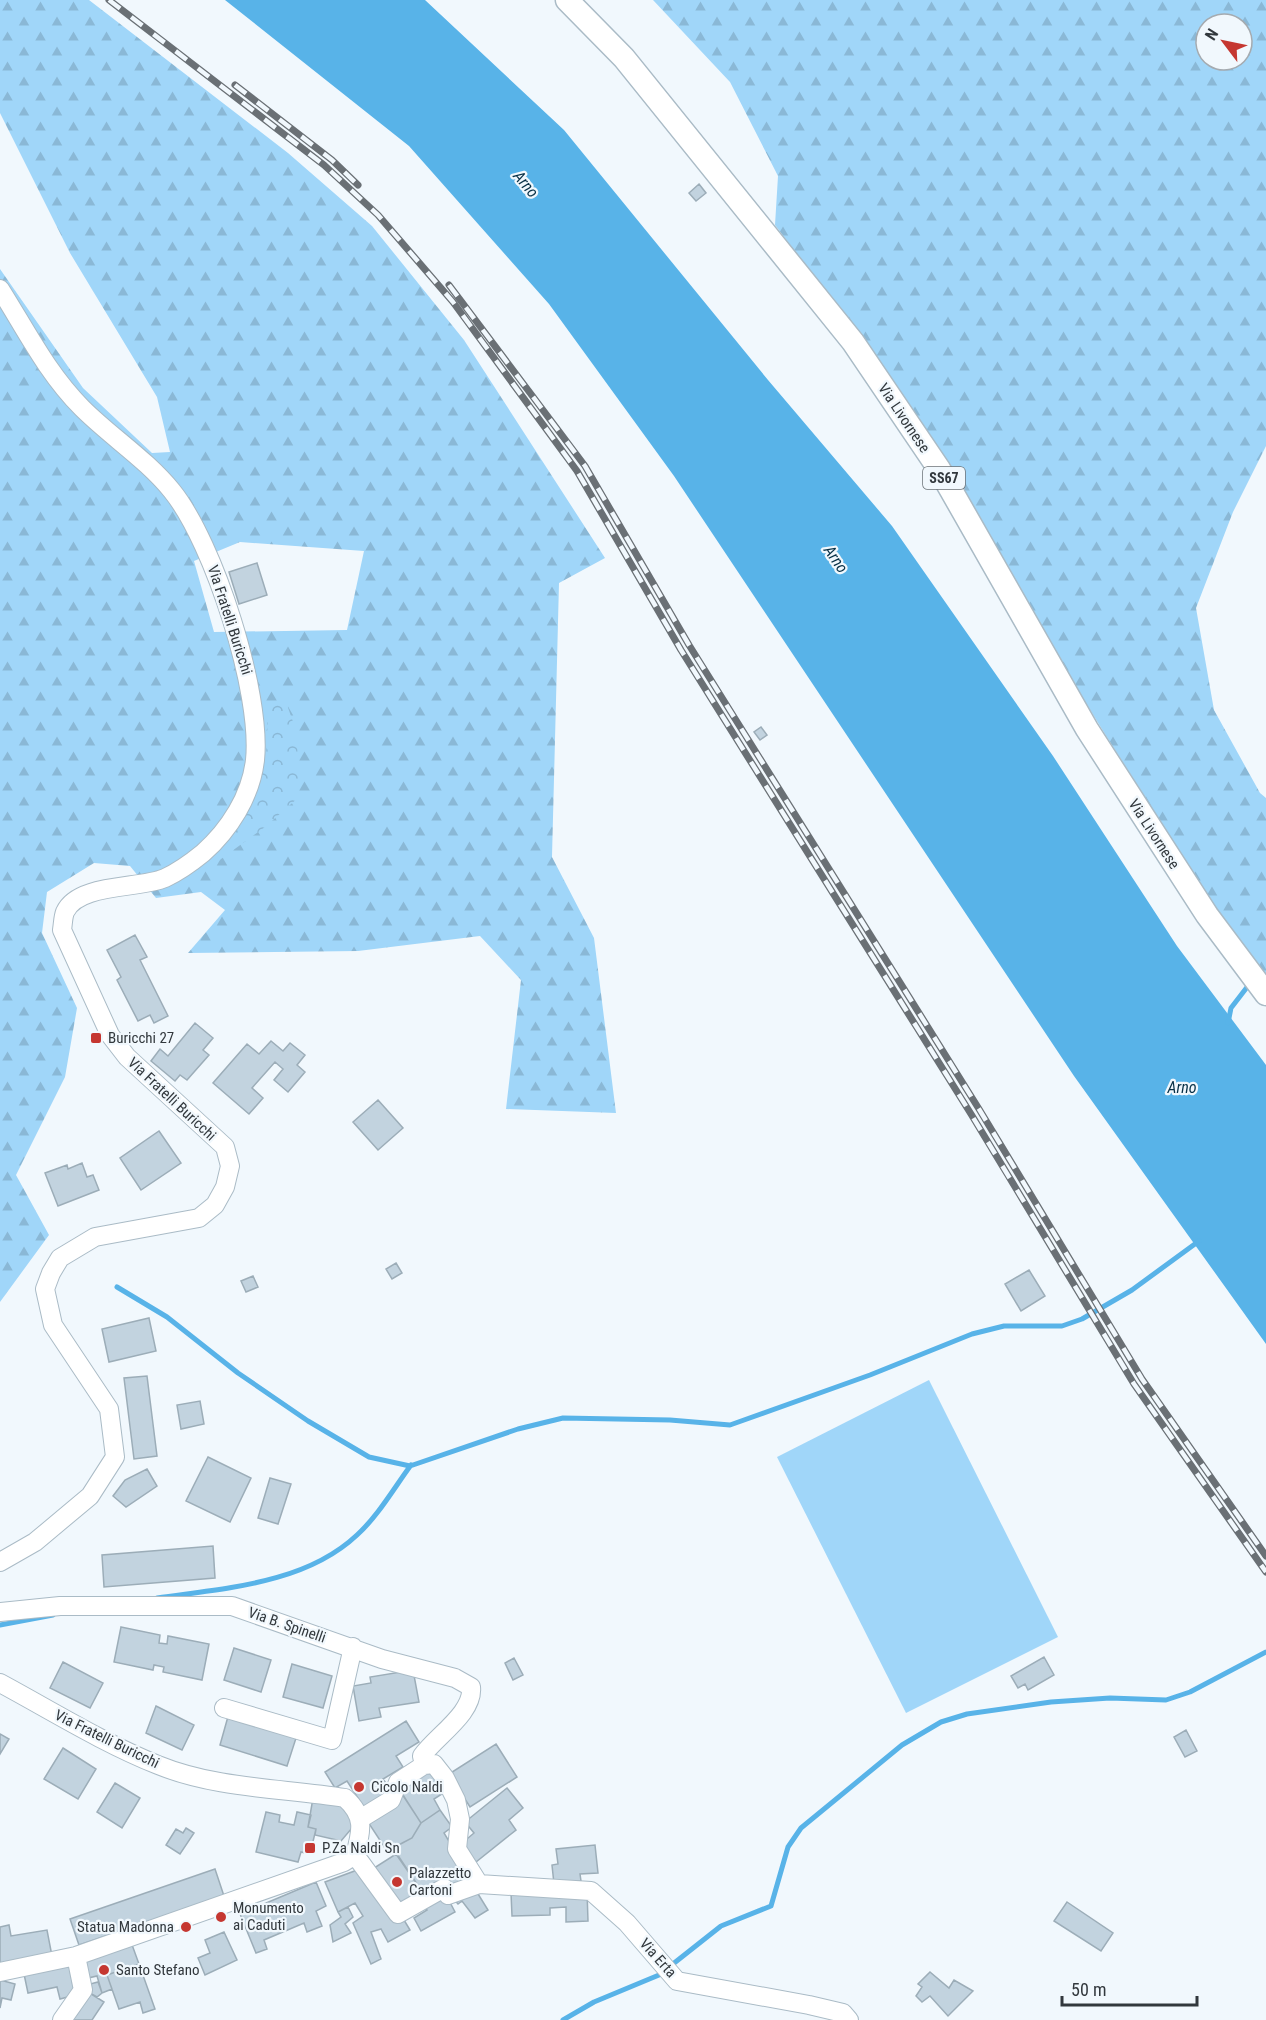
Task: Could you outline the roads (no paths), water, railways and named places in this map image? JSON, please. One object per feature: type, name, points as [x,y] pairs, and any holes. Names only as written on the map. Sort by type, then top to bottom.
[{"type":"main road","name":"Via Livornese","points":[[567,0],[624,58],[853,342],[939,470],[1093,739],[1207,915],[1266,994]]},
{"type":"street","name":"Via Fratelli Buricchi","points":[[0,289],[49,371],[82,408],[172,492],[194,526],[207,553],[250,680],[256,731],[255,762],[248,785],[236,814],[221,837],[194,860],[165,878],[98,890],[77,898],[65,911],[63,930],[110,1035],[127,1057],[225,1147],[230,1166],[225,1187],[215,1204],[199,1218],[95,1237],[60,1258],[51,1273],[45,1289],[53,1325],[109,1409],[115,1457],[90,1496],[35,1542],[0,1562]]},
{"type":"street","name":"Via B. Spinelli","points":[[0,1612],[60,1606],[232,1606],[353,1647],[381,1659],[455,1678],[471,1688],[472,1696],[461,1714],[422,1756],[424,1765]]},
{"type":"street","points":[[224,1708],[332,1740],[353,1647]]},
{"type":"street","name":"Via Fratelli Buricchi","points":[[0,1683],[100,1738],[159,1766],[231,1785],[345,1798],[359,1814]]},
{"type":"street","points":[[434,1764],[445,1778],[456,1800],[460,1819],[457,1849],[479,1884],[448,1895],[444,1888],[398,1914],[350,1858],[359,1814],[391,1800],[398,1782],[424,1765],[434,1764]]},
{"type":"street","points":[[0,1972],[76,1956],[350,1858]]},
{"type":"street","name":"Via Erta","points":[[479,1884],[591,1891],[627,1923],[677,1981],[843,2013],[849,2020]]},
{"type":"street","points":[[62,2020],[83,1990],[76,1956]]},
{"type":"water","name":"Arno","points":[[225,0],[425,0],[564,130],[768,380],[892,526],[1053,756],[1177,946],[1266,1065],[1266,1344],[1074,1076],[674,476],[549,304],[409,146]]},
{"type":"waterway","points":[[1228,1023],[1231,1008],[1251,982]]},
{"type":"waterway","points":[[117,1287],[167,1317],[238,1373],[308,1421],[369,1457],[410,1466],[518,1429],[563,1418],[670,1420],[730,1425],[870,1375],[972,1334],[1004,1326],[1062,1326],[1082,1319],[1132,1290],[1199,1241]]},
{"type":"waterway","points":[[157,1598],[236,1587],[289,1574],[313,1564],[336,1551],[365,1527],[411,1465]]},
{"type":"waterway","points":[[0,1625],[53,1615]]},
{"type":"waterway","points":[[563,2020],[594,2002],[659,1975],[721,1926],[771,1906],[788,1847],[801,1828],[902,1745],[941,1722],[967,1714],[1051,1702],[1110,1698],[1166,1700],[1190,1692],[1266,1652]]},
{"type":"railway","points":[[109,0],[324,165],[378,215],[453,302],[577,471],[681,650],[971,1114],[1134,1384],[1266,1572]]},
{"type":"railway","points":[[235,85],[332,160],[358,185]]},
{"type":"railway","points":[[449,285],[585,466],[689,645],[979,1109],[1142,1379],[1266,1556]]},
{"type":"place","name":"Buricchi 27","points":[[96,1038]]},
{"type":"place","name":"Cicolo Naldi","points":[[359,1787]]},
{"type":"place","name":"P.Za Naldi Sn","points":[[310,1848]]},
{"type":"place","name":"Palazzetto Cartoni","points":[[397,1882]]},
{"type":"place","name":"Monumento ai Caduti","points":[[221,1917]]},
{"type":"place","name":"Statua Madonna","points":[[186,1927]]},
{"type":"place","name":"Santo Stefano","points":[[104,1970]]}]
